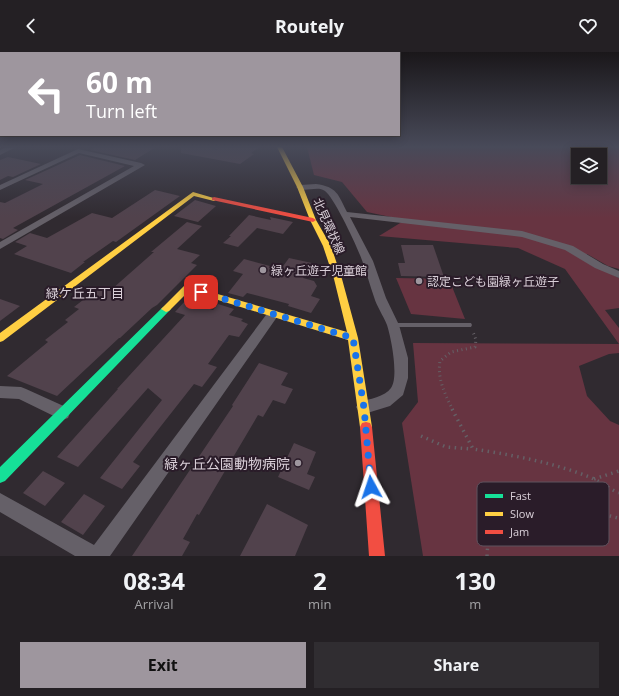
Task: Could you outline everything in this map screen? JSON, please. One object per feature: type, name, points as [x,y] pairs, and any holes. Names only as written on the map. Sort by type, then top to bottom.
[{"type":"street","points":[[0,188],[37,171]]},
{"type":"street","points":[[0,246],[131,171]]},
{"type":"street","name":"北見環状線","points":[[291,171],[300,187],[313,220],[327,246],[338,279],[353,338],[364,408],[377,556]]},
{"type":"street","points":[[300,187],[316,186],[327,188],[336,198],[368,261],[380,298],[393,325],[401,358],[401,378],[398,391],[385,401],[364,408]]},
{"type":"street","points":[[0,338],[193,194],[313,220]]},
{"type":"street","points":[[345,214],[522,234],[569,248],[599,266],[619,275]]},
{"type":"street","points":[[0,476],[187,288],[353,338]]},
{"type":"street","points":[[98,556],[273,314]]},
{"type":"street","points":[[0,392],[21,393],[62,413]]},
{"type":"street","points":[[0,502],[94,556]]},
{"type":"lane","points":[[393,325],[469,325]]},
{"type":"path","points":[[469,325],[476,340],[475,347],[449,352],[440,361],[438,373],[448,402],[473,449]]},
{"type":"path","points":[[422,436],[446,447],[508,454],[574,472],[598,482]]},
{"type":"path","points":[[594,479],[619,472]]},
{"type":"path","points":[[609,489],[619,493]]},
{"type":"path","points":[[609,516],[618,518],[619,516]]},
{"type":"path","points":[[487,556],[488,546]]},
{"type":"shaded area","points":[[313,171],[571,171],[571,184],[607,184],[607,171],[619,171],[619,269],[608,266],[587,254],[583,260],[619,278],[619,308],[605,310],[619,328],[619,344],[565,269],[518,248],[379,236],[405,220],[367,212],[342,182],[314,175]]},
{"type":"shaded area","points":[[396,278],[449,279],[465,319],[411,314]]},
{"type":"shaded area","points":[[413,343],[619,344],[619,353],[609,354],[579,366],[587,396],[610,421],[619,425],[619,556],[423,556],[402,423],[418,402]]},
{"type":"building","points":[[0,171],[27,171],[13,177],[8,176],[0,180]]},
{"type":"building","points":[[46,171],[117,171],[13,228],[18,230],[3,239],[0,238],[0,202],[5,203],[43,184],[25,180]]},
{"type":"building","points":[[155,190],[180,196],[116,242],[113,241],[83,262],[85,262],[71,273],[14,254],[27,246],[15,242],[30,233],[47,238],[92,213],[112,218]]},
{"type":"building","points":[[195,200],[216,206],[198,222],[174,216]]},
{"type":"building","points":[[249,215],[271,220],[270,217],[293,222],[283,234],[257,228],[238,247],[223,243]]},
{"type":"building","points":[[187,222],[202,226],[177,249],[200,255],[191,263],[197,265],[157,305],[57,396],[7,376],[48,342],[45,340],[68,322],[65,320],[79,309],[74,307],[101,286],[112,289],[154,252],[151,252]]},
{"type":"building","points":[[401,245],[433,245],[444,277],[401,276],[398,263],[405,263]]},
{"type":"building","points":[[289,258],[312,263],[303,278],[314,281],[317,286],[311,296],[320,299],[311,313],[288,306],[289,304],[247,293],[243,297],[228,293],[243,274],[233,271],[244,259],[281,269]]},
{"type":"building","points":[[0,299],[20,306],[0,321]]},
{"type":"building","points":[[185,301],[213,310],[218,304],[234,309],[229,315],[243,319],[241,321],[248,324],[239,337],[229,335],[208,364],[217,367],[202,387],[194,384],[161,426],[133,462],[140,466],[122,489],[100,478],[162,400],[148,388],[78,467],[57,457],[185,315],[175,312]]},
{"type":"building","points":[[259,363],[288,373],[281,385],[293,389],[285,404],[273,400],[263,417],[258,415],[199,515],[197,514],[183,539],[190,542],[182,556],[132,556],[233,406],[232,405]]},
{"type":"building","name":"緑ヶ丘公園動物病院","points":[[294,443],[316,452],[307,474],[315,477],[309,490],[278,477]]},
{"type":"building","points":[[43,471],[65,483],[45,506],[23,493]]},
{"type":"building","points":[[84,494],[105,506],[83,535],[61,522]]},
{"type":"building","points":[[267,504],[308,525],[295,556],[240,556]]},
{"type":"traffic: fast","points":[[0,476],[166,309]]},
{"type":"traffic: slow","points":[[291,171],[300,187],[313,220],[327,246],[338,279],[353,338],[366,427]]},
{"type":"traffic: slow","points":[[0,338],[193,194],[214,199]]},
{"type":"traffic: slow","points":[[166,309],[187,288],[353,338]]},
{"type":"traffic: jam","points":[[214,199],[313,220]]},
{"type":"traffic: jam","points":[[366,427],[377,556]]},
{"type":"place","name":"緑ヶ丘遊子児童館","points":[[263,270]]},
{"type":"place","name":"認定こども園緑ヶ丘遊子","points":[[419,281]]},
{"type":"place","name":"緑ヶ丘公園動物病院","points":[[298,463]]},
{"type":"district","name":"緑ケ丘五丁目","points":[[85,293]]},
{"type":"route","points":[[201,292],[353,338],[364,408],[371,487]]}]
